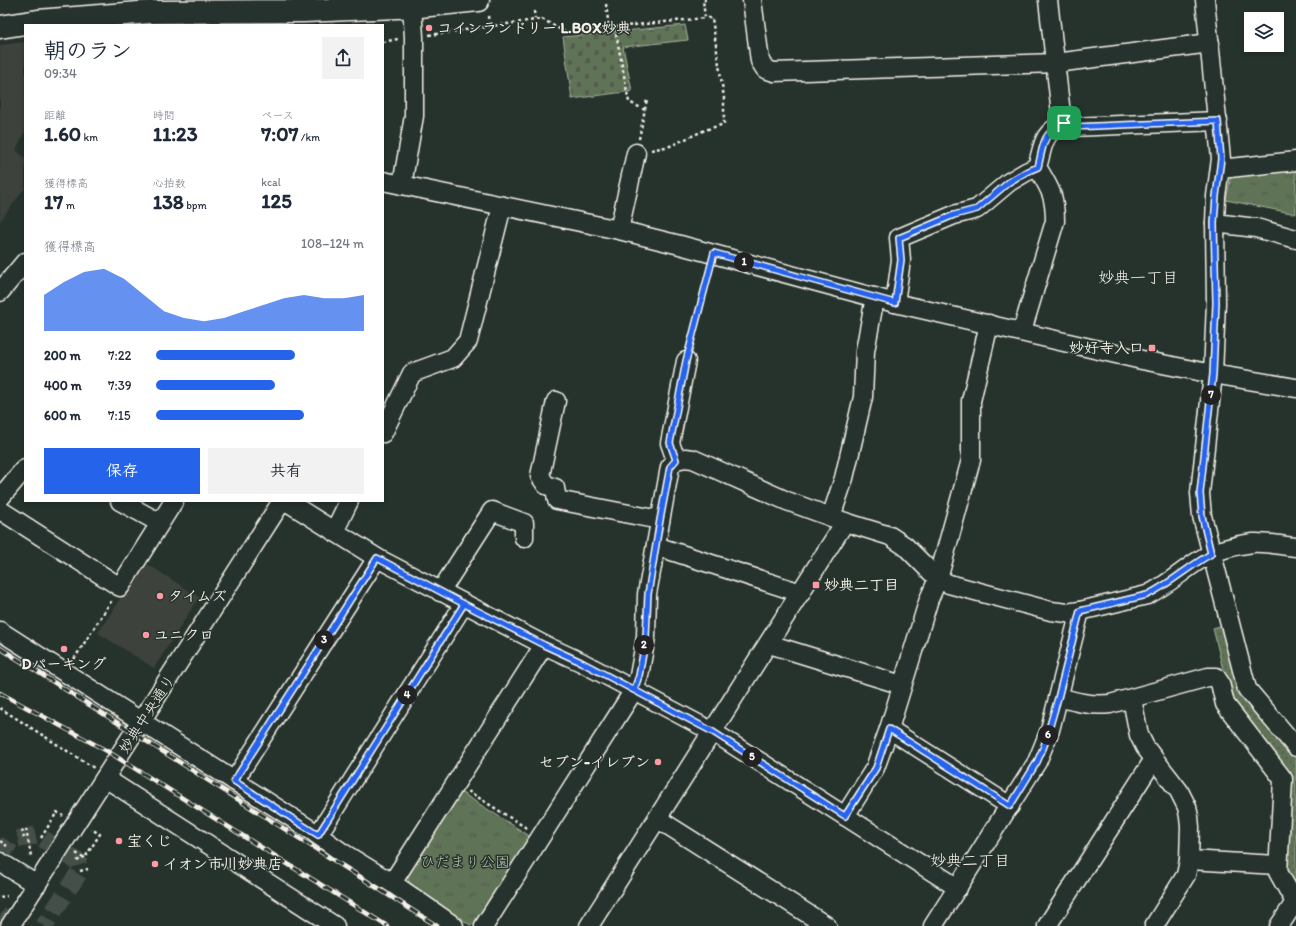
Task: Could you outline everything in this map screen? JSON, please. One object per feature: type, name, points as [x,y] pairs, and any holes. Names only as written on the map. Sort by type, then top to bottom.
[{"type":"main road","points":[[0,27],[38,21],[152,12],[304,11],[418,4],[483,8]]},
{"type":"street","points":[[752,0],[760,61],[765,69],[774,72],[1056,63],[1210,43]]},
{"type":"street","points":[[1048,0],[1061,114],[1064,123],[1072,127],[1218,121]]},
{"type":"street","points":[[1205,0],[1221,159],[1214,223],[1216,303],[1213,374],[1200,493],[1202,516],[1247,689],[1296,747]]},
{"type":"street","points":[[402,185],[414,116],[414,37],[418,4]]},
{"type":"street","points":[[1022,331],[1055,221],[1052,191],[1038,167],[1046,135],[1054,128],[1064,123]]},
{"type":"street","points":[[619,230],[636,153]]},
{"type":"street","points":[[1220,169],[1296,161]]},
{"type":"street","points":[[895,303],[901,260],[899,238],[954,215],[977,209],[1009,182],[1038,167]]},
{"type":"street","points":[[384,181],[619,230],[714,253],[895,303],[1022,331],[1142,360],[1296,388]]},
{"type":"street","points":[[384,431],[412,373],[453,358],[468,341],[502,206]]},
{"type":"street","points":[[1214,223],[1256,228],[1296,239]]},
{"type":"street","points":[[0,292],[24,263]]},
{"type":"street","points":[[589,926],[802,593],[838,520],[844,478],[863,398],[865,351],[875,297]]},
{"type":"street","points":[[845,816],[876,768],[929,599],[938,580],[970,460],[971,401],[988,324]]},
{"type":"street","points":[[676,460],[670,443],[686,361]]},
{"type":"street","points":[[556,401],[540,476],[546,485],[555,488],[558,500],[660,520]]},
{"type":"street","points":[[484,926],[634,690],[639,676],[646,637],[648,594],[660,520],[670,467],[676,460],[685,458],[694,459],[787,501],[838,520],[890,536],[905,546],[938,580],[1051,611],[1067,613],[1080,611],[1147,595],[1211,554],[1254,543],[1296,547]]},
{"type":"street","points":[[0,498],[24,469]]},
{"type":"street","points":[[122,502],[160,523]]},
{"type":"street","points":[[0,510],[120,587],[173,502]]},
{"type":"street","name":"妙典中央通り","points":[[10,926],[36,885],[100,774],[141,723],[281,502]]},
{"type":"street","points":[[288,502],[377,558],[440,592],[544,645],[581,662],[713,732],[958,888]]},
{"type":"street","points":[[334,532],[349,502]]},
{"type":"street","points":[[440,592],[492,511],[524,523],[524,538]]},
{"type":"street","points":[[656,546],[802,593]]},
{"type":"street","points":[[234,781],[377,558]]},
{"type":"street","points":[[318,835],[464,604]]},
{"type":"street","points":[[933,926],[1037,762],[1050,730],[1080,611]]},
{"type":"street","points":[[0,632],[318,835],[343,853],[392,883],[454,926]]},
{"type":"street","points":[[768,644],[902,685]]},
{"type":"street","points":[[392,883],[544,645]]},
{"type":"street","points":[[1058,698],[1097,706],[1132,699],[1208,677],[1216,677],[1220,683],[1225,704],[1283,779],[1278,872],[1295,902],[1279,926]]},
{"type":"street","points":[[1132,699],[1139,735],[1145,747],[1179,791],[1187,807],[1190,827],[1189,860],[1186,875],[1154,926]]},
{"type":"street","points":[[889,729],[1010,806]]},
{"type":"street","points":[[1046,926],[1154,759]]},
{"type":"street","points":[[100,774],[335,926]]},
{"type":"street","points":[[658,819],[827,926]]},
{"type":"street","points":[[4,854],[36,885]]},
{"type":"street","points":[[1189,860],[1278,865]]},
{"type":"path","points":[[705,18],[703,0],[706,0]]},
{"type":"path","points":[[606,4],[609,28]]},
{"type":"path","points":[[483,8],[489,26]]},
{"type":"path","points":[[534,11],[535,19]]},
{"type":"path","points":[[414,37],[535,19],[542,19],[565,32],[712,18],[724,98],[724,124],[705,130],[670,146],[636,153],[647,99]]},
{"type":"path","points":[[615,28],[630,102],[645,110]]},
{"type":"path","points":[[686,361],[714,253]]},
{"type":"path","points":[[72,662],[120,587]]},
{"type":"path","points":[[0,708],[100,774]]},
{"type":"path","points":[[455,784],[540,837]]},
{"type":"path","points":[[41,838],[57,812],[64,816]]},
{"type":"path","points":[[26,829],[31,856]]},
{"type":"path","points":[[77,861],[86,856],[100,834],[91,829]]},
{"type":"path","points":[[22,830],[24,838]]},
{"type":"path","points":[[0,841],[4,854]]},
{"type":"path","points":[[76,853],[86,860]]},
{"type":"path","points":[[80,871],[88,869]]},
{"type":"path","points":[[0,897],[7,896]]},
{"type":"shaded area","points":[[24,42],[24,133],[16,150],[24,157],[24,189],[0,221],[0,47],[1,45]]},
{"type":"shaded area","points":[[144,562],[199,597],[154,668],[98,633]]},
{"type":"green space","points":[[685,25],[688,40],[623,47],[632,91],[572,99],[563,37]]},
{"type":"green space","points":[[1296,169],[1296,214],[1226,200],[1231,176]]},
{"type":"green space","points":[[1224,625],[1248,699],[1296,757],[1296,888],[1285,871],[1290,777],[1231,703],[1213,628]]},
{"type":"green space","name":"ひだまり公園","points":[[459,791],[531,837],[477,923],[470,925],[409,882],[406,874]]},
{"type":"tunnel","points":[[0,857],[10,841],[37,835],[77,861],[80,871],[44,926]]},
{"type":"tunnel","points":[[0,916],[16,926]]},
{"type":"railway","points":[[0,648],[437,926]]},
{"type":"railway","points":[[0,693],[107,751],[387,926]]},
{"type":"place","name":"コインランドリー L.BOX妙典","points":[[429,28]]},
{"type":"place","name":"妙好寺入口","points":[[1152,348]]},
{"type":"place","name":"妙典二丁目","points":[[816,585]]},
{"type":"place","name":"タイムズ","points":[[160,596]]},
{"type":"place","name":"ユニクロ","points":[[146,635]]},
{"type":"place","name":"Dパーキング","points":[[64,649]]},
{"type":"place","name":"セブン-イレブン","points":[[658,762]]},
{"type":"place","name":"宝くじ","points":[[119,841]]},
{"type":"place","name":"イオン市川妙典店","points":[[155,864]]},
{"type":"district","name":"妙典一丁目","points":[[1138,277]]},
{"type":"district","name":"妙典二丁目","points":[[970,860]]},
{"type":"route","points":[[1064,123],[1054,128],[1046,135],[1038,167],[1009,182],[977,209],[934,222],[918,231],[899,238],[901,260],[895,303],[714,253],[686,361],[670,443],[676,460],[670,467],[660,520],[648,594],[646,637],[639,676],[634,690],[581,662],[544,645],[464,604],[377,558],[234,781],[318,835],[464,604],[504,625],[544,645],[581,662],[713,732],[845,816],[876,768],[889,729],[1010,806],[1037,762],[1050,730],[1080,611],[1147,595],[1211,554],[1202,516],[1200,493],[1213,374],[1216,303],[1214,223],[1221,159],[1218,121],[1072,127],[1064,123]]}]
